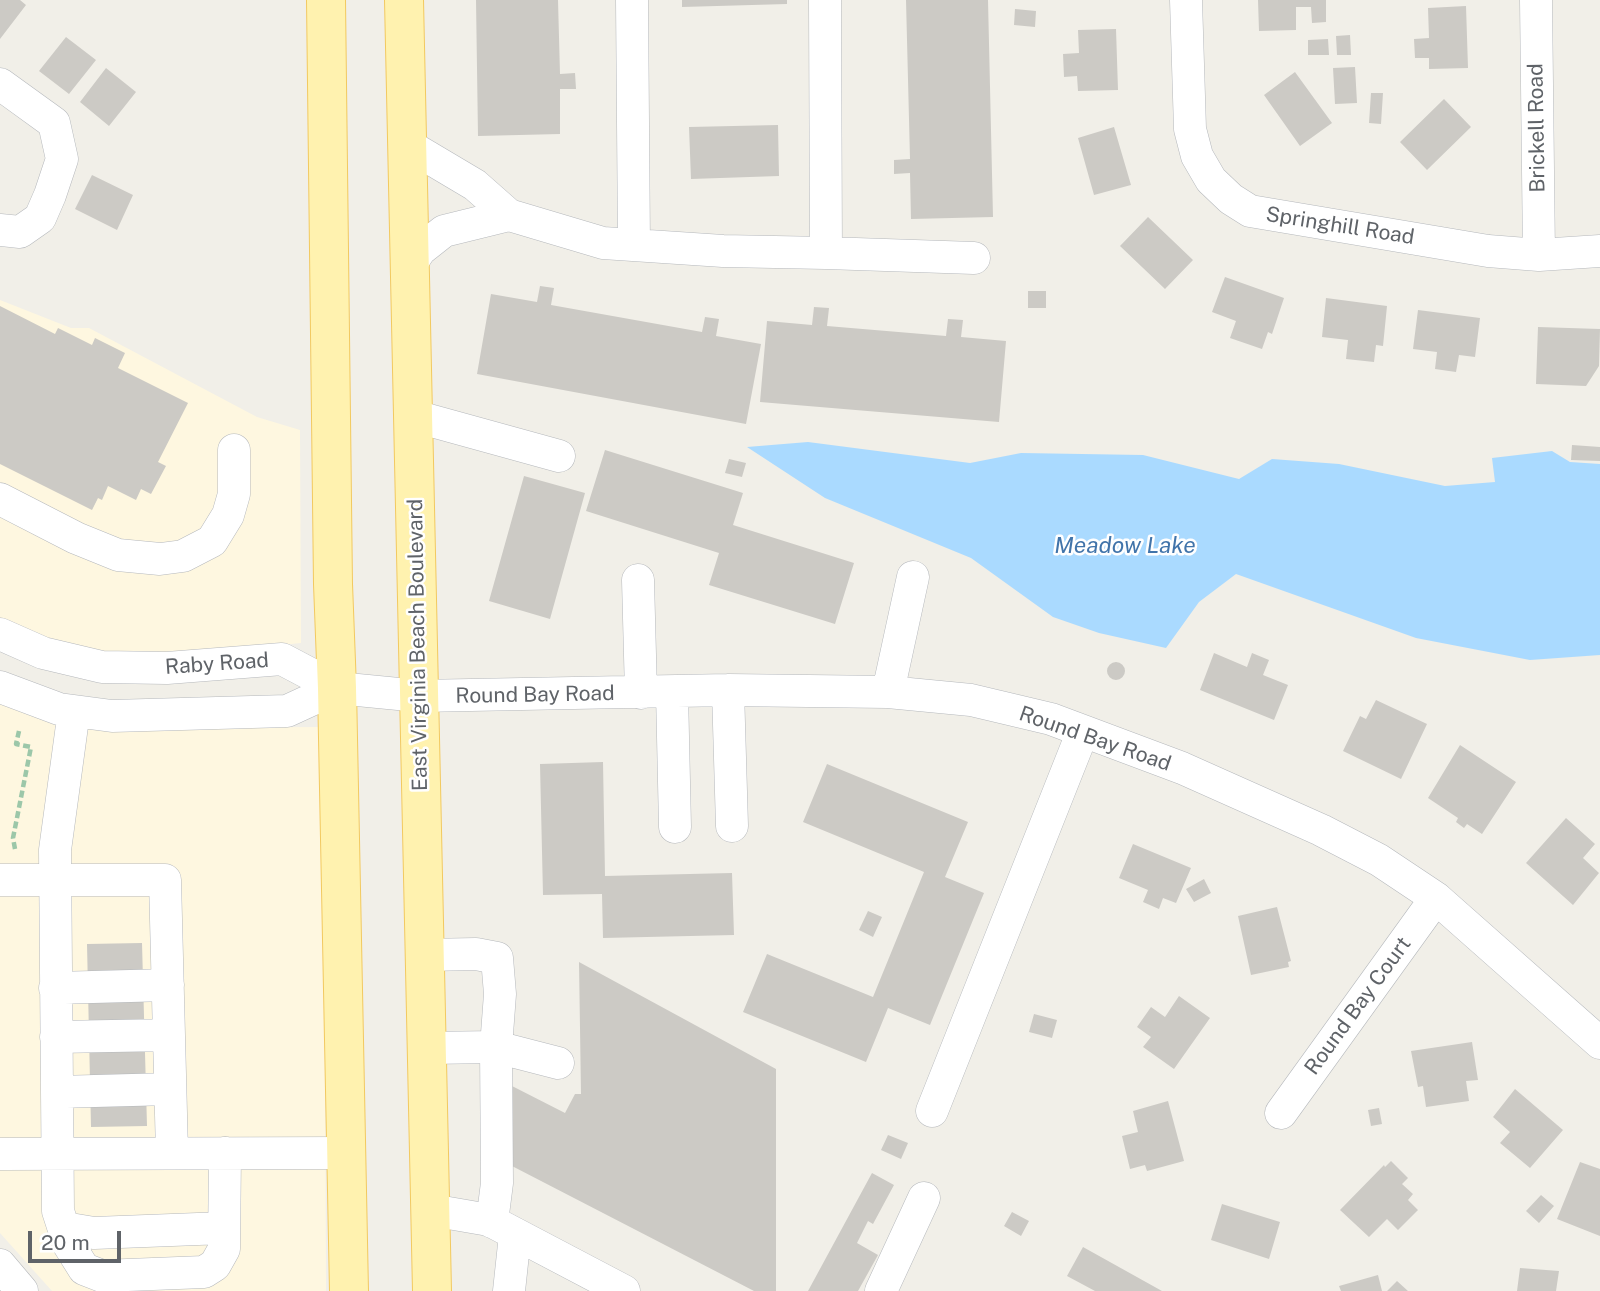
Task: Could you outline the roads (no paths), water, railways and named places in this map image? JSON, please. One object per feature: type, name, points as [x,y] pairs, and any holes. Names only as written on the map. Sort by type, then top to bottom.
[{"type":"main road","points":[[326,0],[333,584],[349,1291]]},
{"type":"main road","name":"East Virginia Beach Boulevard","points":[[404,0],[432,1291]]},
{"type":"street","points":[[632,0],[634,245]]},
{"type":"street","points":[[825,0],[826,253]]},
{"type":"street","name":"Springhill Road","points":[[1186,0],[1190,129],[1197,156],[1211,180],[1231,199],[1250,211],[1488,251],[1539,255],[1600,251]]},
{"type":"street","name":"Brickell Road","points":[[1536,0],[1539,255]]},
{"type":"street","points":[[0,85],[54,123],[62,159],[40,218],[20,232],[0,230]]},
{"type":"street","points":[[406,144],[475,185],[509,215],[603,243],[723,251],[974,258]]},
{"type":"street","points":[[410,265],[420,250],[444,231],[509,215]]},
{"type":"street","points":[[414,416],[559,456]]},
{"type":"street","points":[[0,499],[76,538],[118,555],[160,559],[183,556],[212,541],[228,515],[234,495],[234,450]]},
{"type":"street","points":[[888,692],[913,577]]},
{"type":"street","points":[[638,580],[675,827]]},
{"type":"street","name":"Raby Road","points":[[0,634],[43,653],[102,667],[167,668],[282,659],[337,688]]},
{"type":"street","points":[[0,687],[58,709],[112,716],[287,711],[337,688]]},
{"type":"street","name":"Round Bay Road","points":[[337,688],[419,696],[728,690],[888,692],[971,700],[1051,719],[1182,768],[1321,830],[1379,860],[1436,898],[1600,1043]]},
{"type":"street","points":[[728,690],[732,826]]},
{"type":"street","points":[[74,711],[55,850],[54,881],[58,1211],[69,1245],[84,1269],[102,1276],[204,1272],[215,1265],[224,1249],[225,1153]]},
{"type":"street","points":[[932,1111],[1083,731]]},
{"type":"street","points":[[8,880],[165,880],[172,1153]]},
{"type":"street","name":"Round Bay Court","points":[[1281,1113],[1436,898]]},
{"type":"street","points":[[425,955],[476,954],[497,958],[500,994],[496,1047],[498,1183],[509,1291]]},
{"type":"street","points":[[55,988],[167,985]]},
{"type":"street","points":[[56,1037],[168,1035]]},
{"type":"street","points":[[427,1048],[496,1047],[558,1063]]},
{"type":"street","points":[[57,1092],[170,1089]]},
{"type":"street","points":[[0,1154],[347,1153]]},
{"type":"street","points":[[881,1291],[924,1198]]},
{"type":"street","points":[[431,1210],[471,1215],[504,1228],[624,1291]]},
{"type":"street","points":[[64,1228],[94,1233],[225,1228]]},
{"type":"street","points":[[0,1265],[22,1291]]},
{"type":"water","name":"Meadow Lake","points":[[808,442],[970,463],[1021,453],[1143,455],[1239,479],[1272,459],[1339,464],[1445,486],[1495,482],[1492,458],[1552,451],[1570,462],[1600,464],[1600,655],[1530,660],[1416,638],[1236,574],[1199,602],[1166,648],[1099,633],[1053,617],[971,558],[825,498],[747,447]]}]
